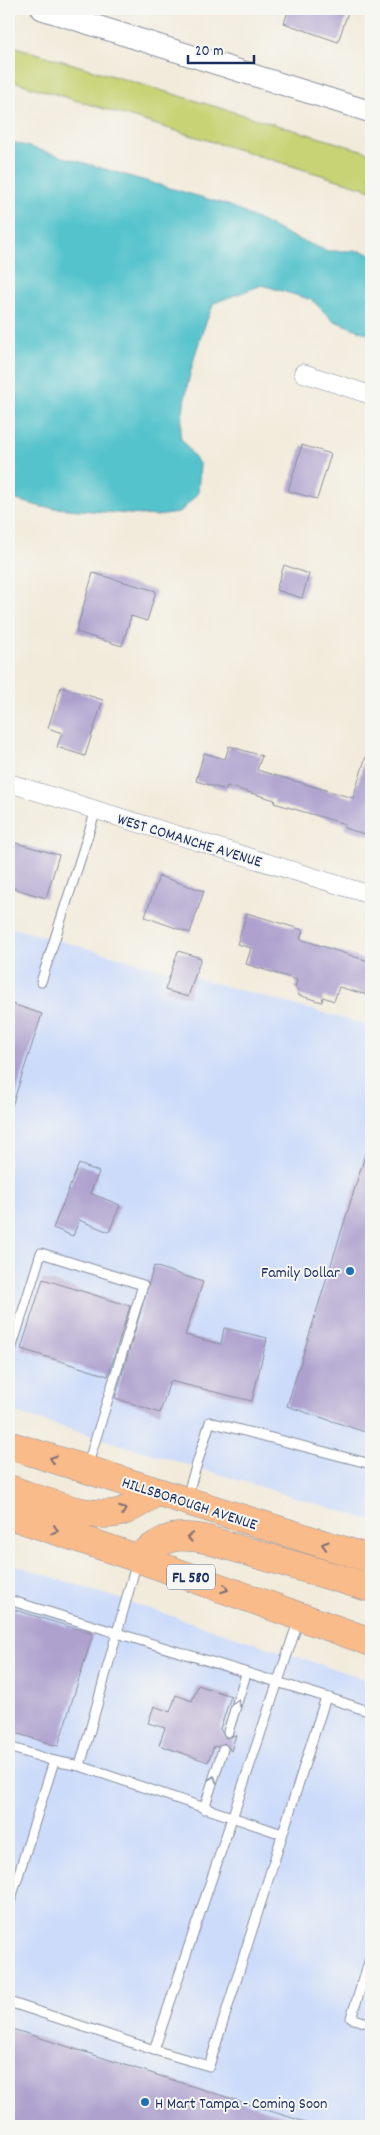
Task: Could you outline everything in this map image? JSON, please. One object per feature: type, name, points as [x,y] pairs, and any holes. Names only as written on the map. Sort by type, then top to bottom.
[{"type":"main road","name":"HILLSBOROUGH AVENUE","points":[[9,1445],[371,1559]]},
{"type":"main road","points":[[9,1489],[78,1510],[105,1515],[125,1510],[156,1492]]},
{"type":"main road","name":"FL 580","points":[[9,1515],[138,1558],[371,1642]]},
{"type":"main road","points":[[138,1558],[161,1541],[182,1535],[205,1539],[371,1588]]},
{"type":"street","points":[[42,9],[83,15],[371,112]]},
{"type":"street","points":[[303,373],[371,395]]},
{"type":"street","name":"WEST COMANCHE AVENUE","points":[[9,783],[371,895]]},
{"type":"lane","points":[[41,982],[96,810]]},
{"type":"lane","points":[[9,1356],[40,1253],[143,1285],[86,1470]]},
{"type":"lane","points":[[185,1501],[210,1422],[371,1464]]},
{"type":"lane","points":[[80,1766],[138,1558]]},
{"type":"lane","points":[[9,1600],[371,1712]]},
{"type":"lane","points":[[154,2050],[300,1616]]},
{"type":"lane","points":[[228,1732],[246,1674]]},
{"type":"lane","points":[[9,2002],[154,2050],[209,2066],[326,1697]]},
{"type":"lane","points":[[9,1747],[54,1761],[80,1766],[282,1834]]},
{"type":"lane","points":[[204,1809],[223,1749]]},
{"type":"lane","points":[[9,1904],[54,1761]]},
{"type":"lane","points":[[371,1956],[351,2018],[371,2024]]},
{"type":"shaded area","points":[[9,927],[371,1026],[371,1520],[9,1411]]},
{"type":"shaded area","points":[[9,1563],[371,1681],[371,2126],[9,2126]]},
{"type":"green space","points":[[9,45],[371,153],[371,190],[9,80]]},
{"type":"water","points":[[9,141],[228,205],[295,238],[327,251],[359,251],[371,254],[371,335],[332,320],[312,300],[262,285],[214,303],[201,335],[191,368],[184,402],[180,437],[200,465],[198,493],[179,513],[156,516],[42,507],[9,498]]},
{"type":"building","points":[[289,9],[349,9],[338,42],[284,23]]},
{"type":"building","points":[[302,445],[331,454],[317,499],[288,491]]},
{"type":"building","points":[[284,565],[309,574],[302,598],[276,590]]},
{"type":"building","points":[[93,573],[156,591],[147,621],[131,616],[122,646],[76,632]]},
{"type":"building","points":[[61,687],[103,700],[85,756],[57,747],[62,733],[48,728]]},
{"type":"building","points":[[229,746],[262,756],[257,770],[353,798],[367,753],[371,754],[371,836],[344,828],[345,824],[274,803],[275,800],[227,786],[226,790],[196,781],[204,753],[225,759]]},
{"type":"building","points":[[9,841],[59,855],[46,898],[9,887]]},
{"type":"building","points":[[159,876],[204,891],[190,933],[145,917]]},
{"type":"building","points":[[247,913],[303,930],[300,939],[371,962],[371,996],[339,987],[334,1001],[323,997],[322,1002],[298,995],[299,990],[295,988],[297,980],[246,964],[251,948],[237,944]]},
{"type":"building","points":[[178,951],[201,958],[188,997],[165,990]]},
{"type":"building","points":[[9,1003],[42,1014],[12,1106],[9,1105]]},
{"type":"building","name":"Family Dollar","points":[[367,1149],[371,1150],[371,1434],[287,1406]]},
{"type":"building","points":[[79,1164],[99,1172],[90,1193],[120,1205],[109,1232],[79,1220],[73,1236],[53,1228]]},
{"type":"building","points":[[154,1266],[203,1282],[185,1335],[221,1344],[224,1328],[267,1338],[252,1401],[170,1381],[160,1413],[115,1398]]},
{"type":"building","points":[[43,1279],[130,1306],[108,1376],[21,1349]]},
{"type":"building","points":[[9,1608],[93,1634],[58,1746],[9,1731]]},
{"type":"building","points":[[198,1685],[231,1696],[220,1729],[226,1738],[236,1735],[231,1751],[224,1743],[217,1747],[214,1746],[208,1762],[159,1745],[165,1728],[148,1723],[154,1706],[170,1712],[176,1695],[192,1701]]},
{"type":"building","points":[[9,2028],[305,2122],[304,2126],[9,2126]]},
{"type":"place","name":"Family Dollar","points":[[350,1271]]},
{"type":"place","name":"H Mart Tampa - Coming Soon","points":[[145,2102]]}]
